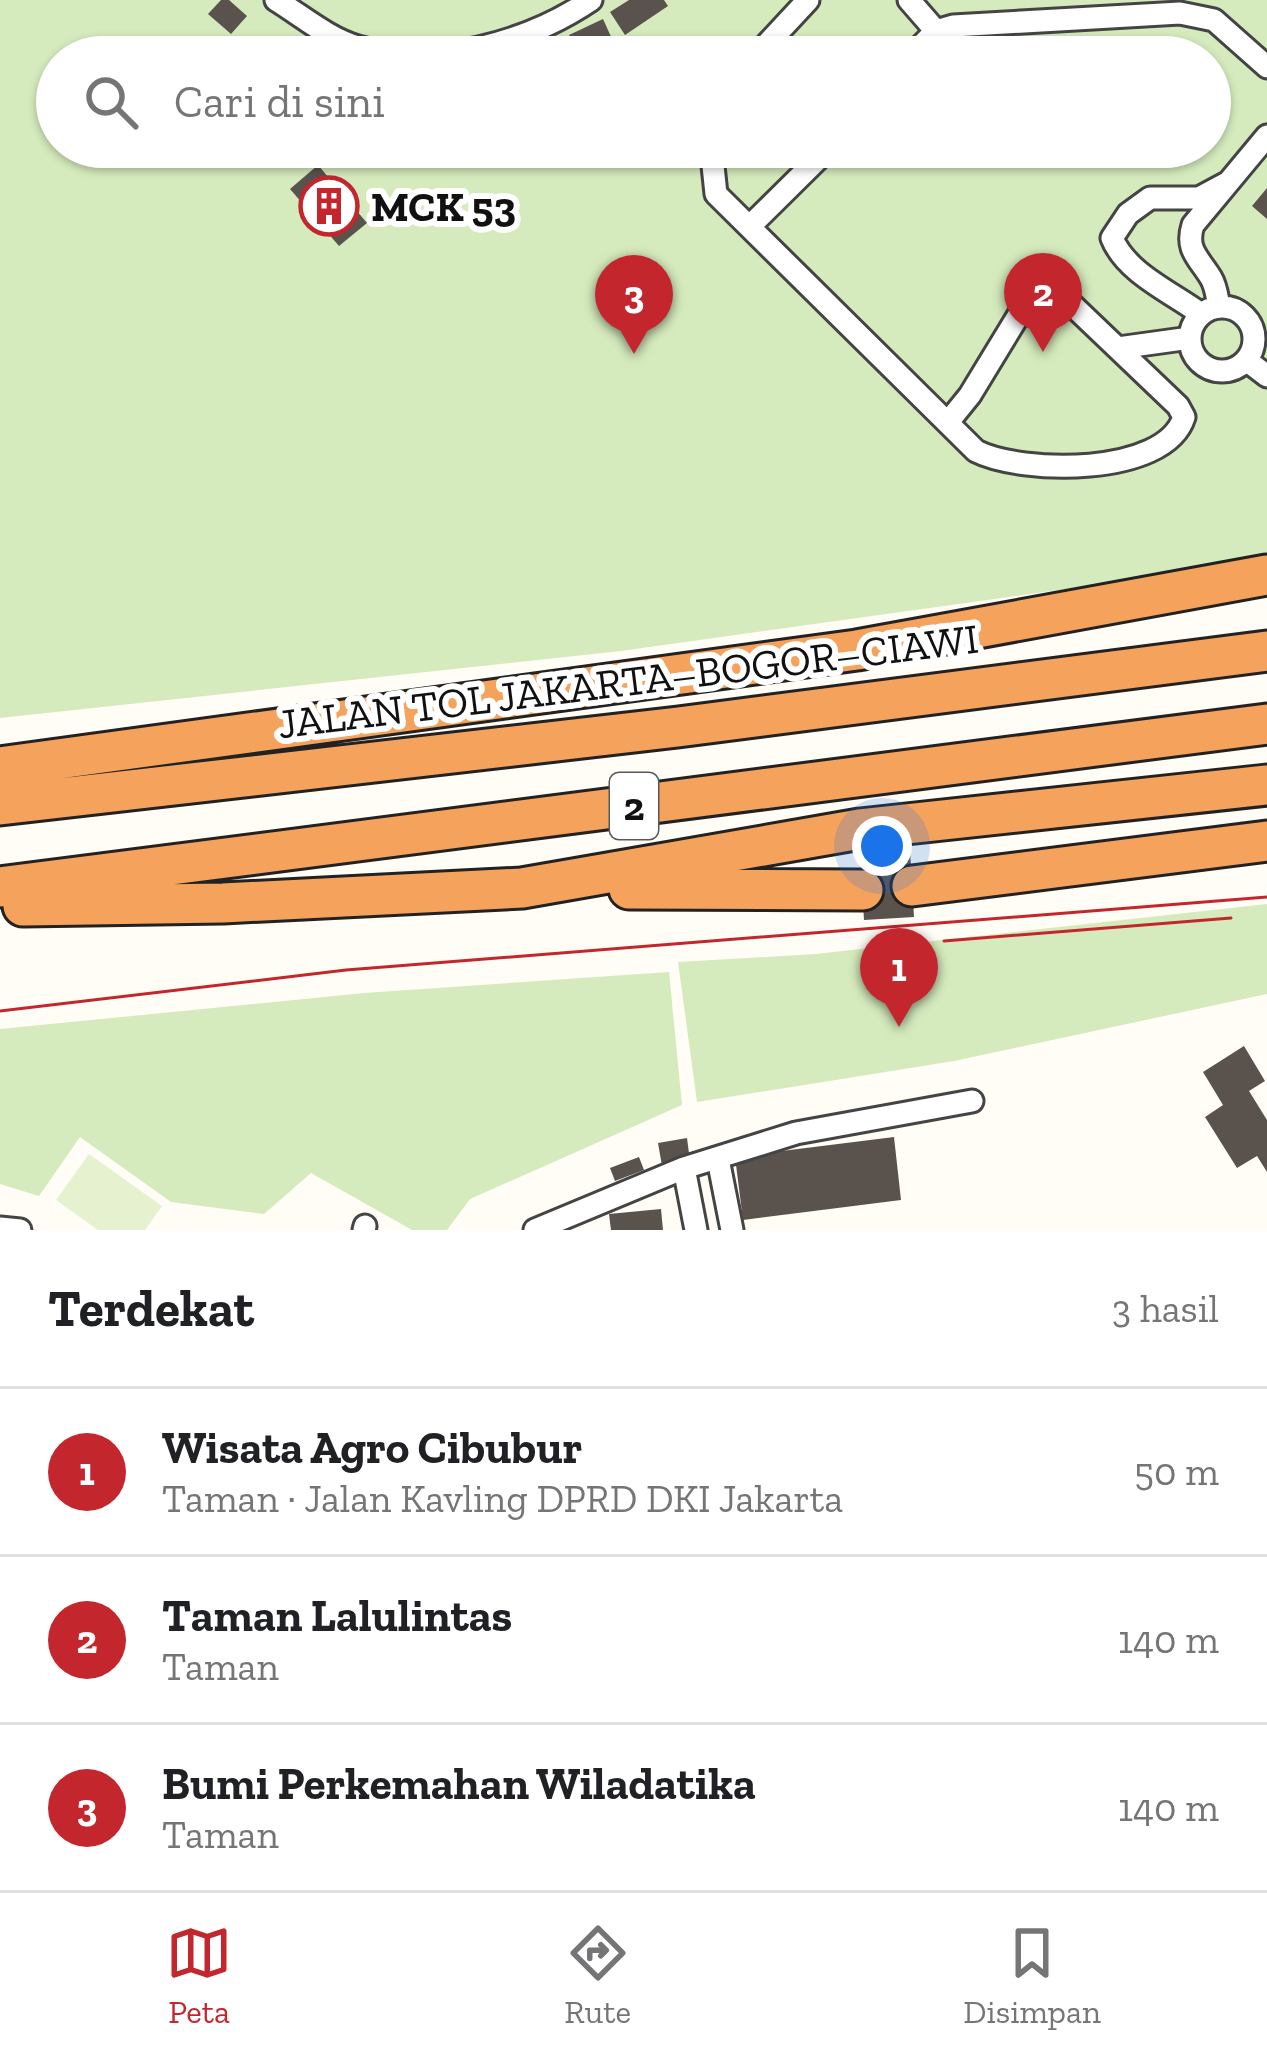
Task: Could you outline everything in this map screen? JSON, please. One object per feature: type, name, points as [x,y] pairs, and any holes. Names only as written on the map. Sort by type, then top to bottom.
[{"type":"highway","points":[[0,767],[857,650],[1267,575]]},
{"type":"highway","name":"JALAN TOL JAKARTA–BOGOR–CIAWI","points":[[0,805],[678,727],[1267,650]]},
{"type":"highway","name":"2","points":[[0,887],[1267,724]]},
{"type":"highway","points":[[521,888],[860,830],[1267,785]]},
{"type":"highway","points":[[912,886],[1267,842]]},
{"type":"highway","points":[[0,907],[223,903],[521,888],[863,890]]},
{"type":"street","points":[[276,0],[339,36]]},
{"type":"street","points":[[512,36],[591,0]]},
{"type":"street","points":[[780,36],[808,0]]},
{"type":"street","points":[[909,0],[936,32]]},
{"type":"street","points":[[1049,20],[1066,0]]},
{"type":"street","points":[[932,36],[979,22],[1049,20],[1146,7],[1214,20],[1267,68]]},
{"type":"street","points":[[1227,183],[1199,198],[1150,198],[1128,214],[1112,238],[1130,264],[1210,310],[1238,310],[1259,330],[1246,360],[1227,371],[1205,367],[1192,350],[1190,338],[1210,310],[1211,278],[1195,260],[1190,236],[1193,225],[1267,136]]},
{"type":"street","points":[[713,168],[716,194],[976,451],[1000,462],[1112,463],[1143,454],[1181,428],[1184,418],[1178,406],[1067,300],[1037,291],[950,421]]},
{"type":"street","points":[[750,226],[809,168]]},
{"type":"street","points":[[1118,348],[1190,338]]},
{"type":"street","points":[[1246,360],[1267,376]]},
{"type":"street","points":[[535,1230],[685,1168],[796,1133],[972,1101]]},
{"type":"street","points":[[718,1159],[731,1230]]},
{"type":"street","points":[[685,1168],[696,1230]]},
{"type":"street","points":[[0,1228],[20,1230]]},
{"type":"green space","points":[[0,0],[1267,0],[1267,561],[621,651],[0,718]]},
{"type":"green space","points":[[1267,904],[1267,994],[954,1061],[697,1102],[678,962],[816,954]]},
{"type":"green space","points":[[669,972],[682,1105],[470,1199],[447,1230],[412,1230],[311,1173],[264,1214],[171,1202],[80,1137],[39,1196],[0,1184],[0,1029],[364,993]]},
{"type":"green space","points":[[89,1154],[162,1206],[145,1230],[98,1230],[56,1200]]},
{"type":"building","points":[[221,0],[229,0],[247,16],[231,34],[208,14]]},
{"type":"building","points":[[629,0],[664,0],[668,6],[625,35],[610,12]]},
{"type":"building","points":[[603,19],[611,36],[569,36]]},
{"type":"building","name":"MCK 53","points":[[321,168],[367,223],[339,246],[290,189]]},
{"type":"building","points":[[1267,188],[1267,219],[1252,206]]},
{"type":"building","points":[[909,834],[914,917],[864,920],[859,837]]},
{"type":"building","points":[[1244,1046],[1265,1081],[1249,1091],[1267,1120],[1267,1172],[1257,1156],[1237,1168],[1205,1117],[1223,1105],[1203,1072]]},
{"type":"building","points":[[894,1137],[901,1200],[743,1220],[735,1157]]},
{"type":"building","points":[[687,1138],[690,1161],[662,1166],[658,1143]]},
{"type":"building","points":[[639,1157],[644,1170],[615,1181],[610,1168]]},
{"type":"building","points":[[661,1209],[663,1230],[611,1230],[609,1214]]},
{"type":"tram line","points":[[0,1011],[346,970],[1267,897]]},
{"type":"tram line","points":[[944,941],[1231,918]]},
{"type":"place","name":"MCK 53","points":[[329,206]]},
{"type":"place","name":"Taman Lalulintas","points":[[1043,352]]},
{"type":"place","name":"Bumi Perkemahan Wiladatika","points":[[634,354]]},
{"type":"place","name":"Wisata Agro Cibubur","points":[[899,1027]]}]
